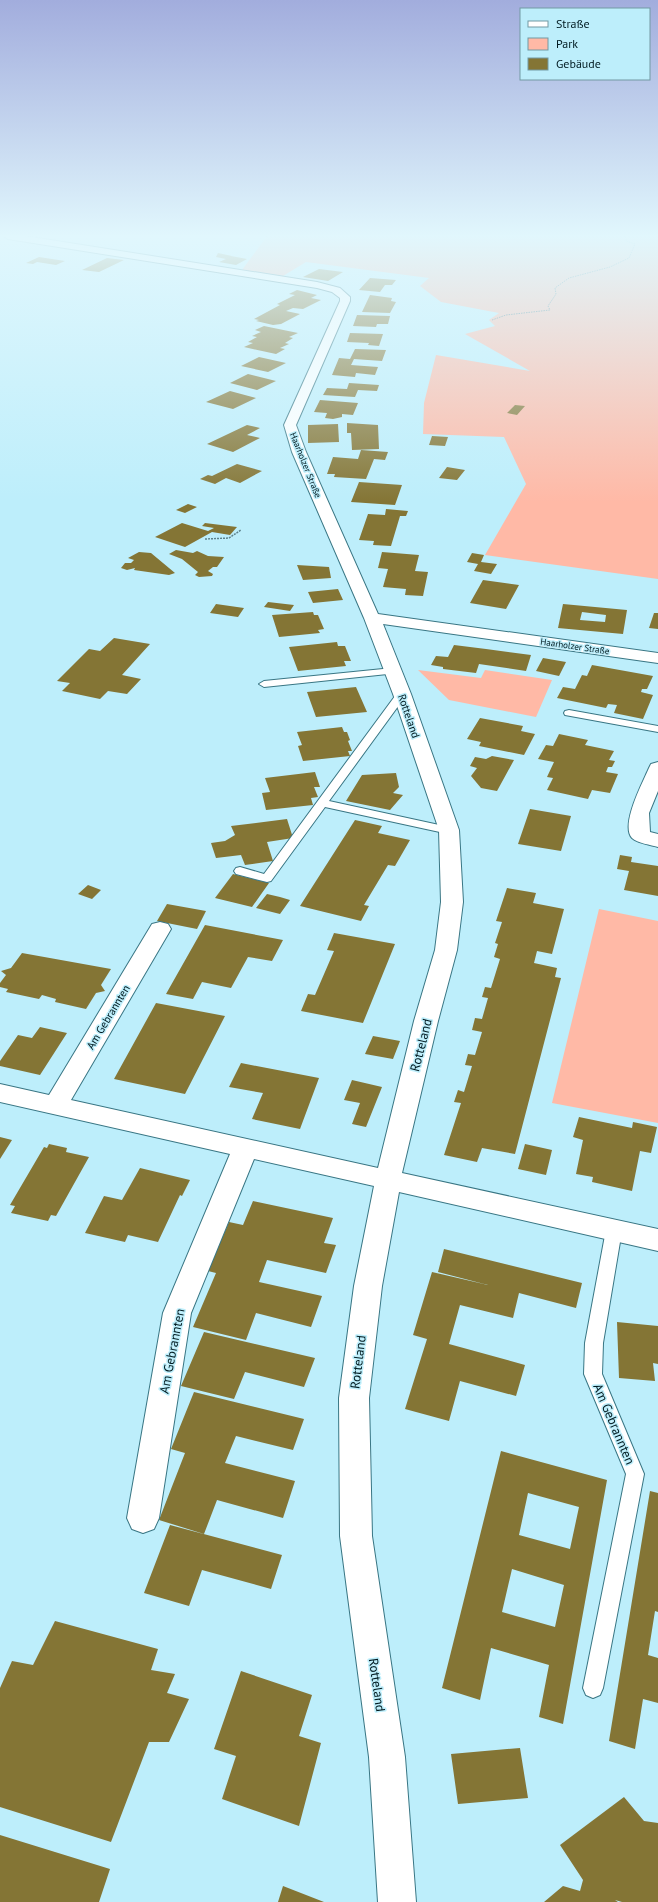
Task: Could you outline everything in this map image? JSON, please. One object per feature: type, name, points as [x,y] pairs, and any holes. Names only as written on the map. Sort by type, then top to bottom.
[{"type":"street","name":"Haarholzer Straße","points":[[334,325],[290,425],[299,452],[372,618],[658,658]]},
{"type":"street","name":"Rotteland","points":[[372,618],[397,683],[448,830],[452,902],[446,950],[426,1021],[388,1179],[368,1286],[354,1398],[356,1536],[387,1757],[397,1902]]},
{"type":"street","points":[[658,768],[639,813],[640,835],[658,841]]},
{"type":"street","name":"Am Gebrannten","points":[[55,1106],[160,929]]},
{"type":"street","points":[[0,1093],[658,1240]]},
{"type":"street","name":"Am Gebrannten","points":[[143,1518],[176,1313],[246,1147]]},
{"type":"lane","points":[[264,684],[397,683]]},
{"type":"lane","points":[[240,872],[267,878],[397,683]]},
{"type":"lane","points":[[569,713],[658,729]]},
{"type":"lane","points":[[328,804],[448,830]]},
{"type":"lane","name":"Am Gebrannten","points":[[593,1688],[635,1474],[593,1374],[594,1343],[614,1230]]},
{"type":"path","points":[[205,539],[231,538],[236,536],[241,530]]},
{"type":"green space","points":[[494,325],[658,325],[658,579],[485,555],[526,484],[504,437],[423,434],[424,403],[436,355],[530,371],[465,334],[495,326]]},
{"type":"green space","points":[[418,670],[481,678],[485,670],[552,680],[536,717],[449,700]]},
{"type":"green space","points":[[599,909],[658,921],[658,1123],[552,1103]]},
{"type":"building","points":[[353,325],[377,325],[376,327],[353,326]]},
{"type":"building","points":[[264,326],[298,333],[289,337],[293,338],[285,343],[289,344],[280,348],[285,349],[276,354],[244,347],[253,343],[248,342],[257,337],[252,336],[261,332],[255,330]]},
{"type":"building","points":[[350,333],[383,334],[379,346],[368,345],[369,343],[347,342]]},
{"type":"building","points":[[355,349],[386,350],[382,361],[354,359],[351,365],[378,367],[375,375],[356,373],[355,377],[332,375],[339,358],[350,359]]},
{"type":"building","points":[[259,357],[286,363],[268,372],[241,366]]},
{"type":"building","points":[[248,374],[276,381],[257,390],[230,383]]},
{"type":"building","points":[[349,383],[379,385],[377,391],[358,390],[355,397],[323,395],[327,388],[347,389]]},
{"type":"building","points":[[230,391],[256,398],[233,409],[206,402]]},
{"type":"building","points":[[320,400],[358,403],[353,415],[342,414],[342,417],[333,419],[325,418],[327,413],[314,412]]},
{"type":"building","points":[[515,405],[525,406],[517,415],[507,413]]},
{"type":"building","points":[[347,423],[378,425],[379,449],[352,450],[351,433],[347,433]]},
{"type":"building","points":[[338,424],[339,442],[308,443],[308,425]]},
{"type":"building","points":[[247,425],[260,428],[247,435],[260,438],[233,452],[207,444]]},
{"type":"building","points":[[432,436],[448,437],[445,446],[429,445]]},
{"type":"building","points":[[361,450],[388,452],[385,460],[374,459],[366,479],[334,477],[335,474],[327,474],[333,457],[358,459]]},
{"type":"building","points":[[237,464],[262,471],[240,483],[226,478],[215,484],[200,479],[208,475],[212,476]]},
{"type":"building","points":[[447,467],[465,470],[457,480],[439,478]]},
{"type":"building","points":[[359,482],[402,485],[395,505],[351,502]]},
{"type":"building","points":[[188,504],[197,507],[185,513],[176,510]]},
{"type":"building","points":[[386,509],[408,511],[406,516],[400,516],[391,546],[373,545],[374,541],[359,540],[368,514],[385,515]]},
{"type":"building","points":[[182,523],[208,531],[214,528],[202,526],[205,523],[237,527],[230,535],[212,532],[185,547],[155,537]]},
{"type":"building","points":[[176,550],[193,553],[197,551],[208,556],[224,557],[217,567],[213,567],[208,571],[213,574],[212,576],[199,577],[195,575],[198,572],[182,559],[169,554]]},
{"type":"building","points":[[139,552],[151,553],[175,573],[169,575],[134,570],[135,568],[127,570],[121,568],[125,563],[131,563],[134,560],[128,558]]},
{"type":"building","points":[[382,552],[419,555],[415,571],[428,572],[423,596],[405,595],[406,589],[383,587],[388,569],[378,568]]},
{"type":"building","points":[[472,553],[484,555],[481,562],[497,564],[491,574],[474,571],[478,564],[467,562]]},
{"type":"building","points":[[297,565],[329,567],[331,578],[303,580]]},
{"type":"building","points":[[483,580],[519,585],[506,609],[470,603]]},
{"type":"building","points":[[338,589],[343,600],[313,603],[308,592]]},
{"type":"building","points":[[268,602],[294,605],[290,611],[264,607]]},
{"type":"building","points":[[216,604],[244,608],[238,617],[210,613]]},
{"type":"building","points":[[563,604],[627,610],[623,634],[558,628]],"holes":[[[582,612],[606,615],[605,622],[580,620]]]},
{"type":"building","points":[[313,612],[314,615],[318,615],[324,629],[318,630],[320,633],[279,637],[272,615]]},
{"type":"building","points":[[654,613],[658,613],[658,629],[649,628]]},
{"type":"building","points":[[114,638],[150,644],[122,675],[141,679],[127,694],[108,691],[100,699],[62,691],[70,683],[57,681],[89,649],[100,651]]},
{"type":"building","points":[[337,642],[338,646],[345,646],[351,661],[344,661],[346,666],[298,671],[289,647]]},
{"type":"building","points":[[454,645],[531,655],[526,671],[479,664],[476,673],[443,669],[443,667],[431,665],[436,656],[448,657]]},
{"type":"building","points":[[543,658],[566,662],[559,676],[536,671]]},
{"type":"building","points":[[592,665],[653,676],[647,689],[642,689],[641,692],[653,695],[643,719],[614,713],[617,705],[608,704],[606,708],[557,698],[563,687],[575,689],[582,675],[587,676]]},
{"type":"building","points":[[356,687],[367,712],[316,717],[307,692]]},
{"type":"building","points":[[480,718],[523,726],[521,731],[535,734],[524,755],[479,746],[481,742],[467,739]]},
{"type":"building","points":[[342,727],[344,732],[347,732],[350,740],[348,741],[352,751],[348,751],[350,756],[303,761],[298,746],[302,745],[297,732]]},
{"type":"building","points":[[559,734],[588,740],[585,745],[614,751],[609,760],[615,761],[612,767],[608,767],[606,772],[618,774],[610,793],[592,790],[588,799],[547,790],[553,778],[547,777],[554,762],[538,759],[546,745],[553,746]]},
{"type":"building","points":[[492,756],[514,760],[497,791],[481,788],[471,776],[477,768],[470,766],[475,757],[486,759]]},
{"type":"building","points":[[315,772],[320,787],[314,787],[318,797],[311,798],[313,805],[266,810],[262,793],[270,792],[265,778]]},
{"type":"building","points":[[396,773],[399,787],[393,793],[403,795],[390,810],[346,801],[362,775]]},
{"type":"building","points":[[530,809],[571,816],[561,851],[518,844]]},
{"type":"building","points":[[287,819],[293,838],[267,842],[273,861],[245,865],[241,855],[216,858],[211,843],[225,841],[235,835],[231,826]]},
{"type":"building","points":[[355,820],[382,826],[378,833],[410,840],[395,866],[388,865],[364,905],[369,906],[361,921],[300,906]]},
{"type":"building","points":[[620,855],[632,857],[631,862],[658,866],[658,896],[624,890],[629,871],[617,869]]},
{"type":"building","points":[[233,874],[269,883],[252,907],[215,898]]},
{"type":"building","points":[[88,885],[101,890],[92,899],[78,894]]},
{"type":"building","points":[[507,888],[536,893],[533,903],[564,909],[552,954],[537,951],[534,963],[557,968],[555,977],[561,978],[515,1154],[482,1148],[477,1162],[444,1155],[461,1103],[454,1102],[458,1090],[464,1092],[472,1066],[465,1065],[468,1054],[475,1055],[482,1032],[472,1030],[475,1018],[482,1019],[488,998],[482,997],[485,987],[491,988],[500,959],[494,957],[498,944],[495,943],[502,922],[496,921]]},
{"type":"building","points":[[267,894],[290,900],[280,914],[256,908]]},
{"type":"building","points":[[167,904],[206,911],[197,929],[157,921]]},
{"type":"building","points":[[205,925],[283,940],[272,961],[248,957],[231,988],[202,982],[193,999],[166,994]]},
{"type":"building","points":[[334,933],[395,944],[363,1023],[301,1011],[308,994],[315,995],[334,951],[327,950]]},
{"type":"building","points":[[22,953],[111,969],[101,985],[105,991],[96,993],[86,1009],[55,1002],[56,999],[42,995],[39,999],[6,992],[8,989],[0,987],[0,983],[6,975],[1,971],[11,968]]},
{"type":"building","points":[[156,1003],[225,1016],[185,1094],[114,1079]]},
{"type":"building","points":[[40,1027],[67,1033],[40,1075],[0,1066],[0,1061],[18,1035],[32,1038]]},
{"type":"building","points":[[373,1036],[400,1041],[393,1059],[365,1054]]},
{"type":"building","points":[[241,1063],[319,1078],[300,1129],[252,1119],[263,1093],[229,1087]]},
{"type":"building","points":[[352,1080],[382,1087],[366,1127],[352,1124],[360,1103],[344,1100]]},
{"type":"building","points":[[579,1117],[632,1128],[633,1122],[657,1127],[651,1153],[640,1151],[632,1191],[592,1182],[593,1177],[576,1174],[583,1140],[573,1137]]},
{"type":"building","points":[[0,1137],[12,1140],[0,1159]]},
{"type":"building","points":[[49,1144],[67,1148],[66,1152],[89,1157],[56,1216],[51,1215],[48,1221],[11,1213],[15,1206],[10,1205],[44,1147],[47,1148]]},
{"type":"building","points":[[525,1144],[552,1150],[546,1175],[518,1169]]},
{"type":"building","points":[[140,1168],[190,1180],[182,1196],[180,1195],[158,1242],[128,1235],[125,1242],[85,1233],[104,1196],[122,1200]]},
{"type":"building","points":[[253,1201],[333,1218],[324,1243],[336,1245],[326,1273],[267,1260],[259,1282],[322,1296],[311,1327],[256,1313],[246,1340],[193,1327],[216,1273],[208,1271],[229,1222],[243,1225]]},
{"type":"building","points":[[444,1249],[582,1283],[576,1308],[519,1293],[513,1318],[460,1305],[449,1344],[525,1365],[516,1396],[460,1381],[449,1421],[405,1409],[427,1339],[413,1335],[432,1272],[488,1285],[438,1272]]},
{"type":"building","points":[[617,1322],[658,1326],[658,1364],[653,1363],[655,1381],[619,1378]]},
{"type":"building","points":[[204,1332],[315,1358],[304,1387],[245,1372],[234,1399],[181,1386]]},
{"type":"building","points":[[194,1392],[304,1419],[293,1450],[236,1436],[225,1463],[295,1481],[283,1518],[217,1500],[204,1534],[159,1520],[185,1453],[171,1449]]},
{"type":"building","points":[[501,1451],[607,1480],[563,1724],[539,1717],[549,1665],[491,1648],[480,1700],[442,1688]],"holes":[[[528,1493],[579,1507],[570,1549],[519,1535]],[[512,1569],[564,1585],[555,1627],[502,1612]]]},
{"type":"building","points":[[650,1491],[658,1493],[658,1612],[655,1611],[648,1655],[658,1658],[658,1703],[643,1699],[635,1749],[609,1741]]},
{"type":"building","points":[[170,1525],[282,1555],[271,1589],[202,1570],[189,1606],[144,1593]]},
{"type":"building","points":[[55,1621],[158,1649],[151,1670],[175,1674],[167,1693],[189,1699],[169,1742],[149,1742],[111,1842],[0,1807],[0,1688],[12,1661],[33,1665]]},
{"type":"building","points":[[241,1671],[312,1695],[299,1736],[321,1743],[299,1826],[222,1799],[236,1756],[214,1749]]},
{"type":"building","points":[[520,1748],[528,1798],[458,1804],[451,1754]]},
{"type":"building","points":[[624,1797],[644,1821],[658,1823],[658,1902],[622,1902],[615,1900],[618,1902],[544,1902],[563,1886],[580,1891],[583,1880],[560,1845]]},
{"type":"building","points":[[0,1835],[110,1869],[99,1902],[0,1902]]},
{"type":"building","points":[[283,1886],[324,1902],[278,1902]]}]
